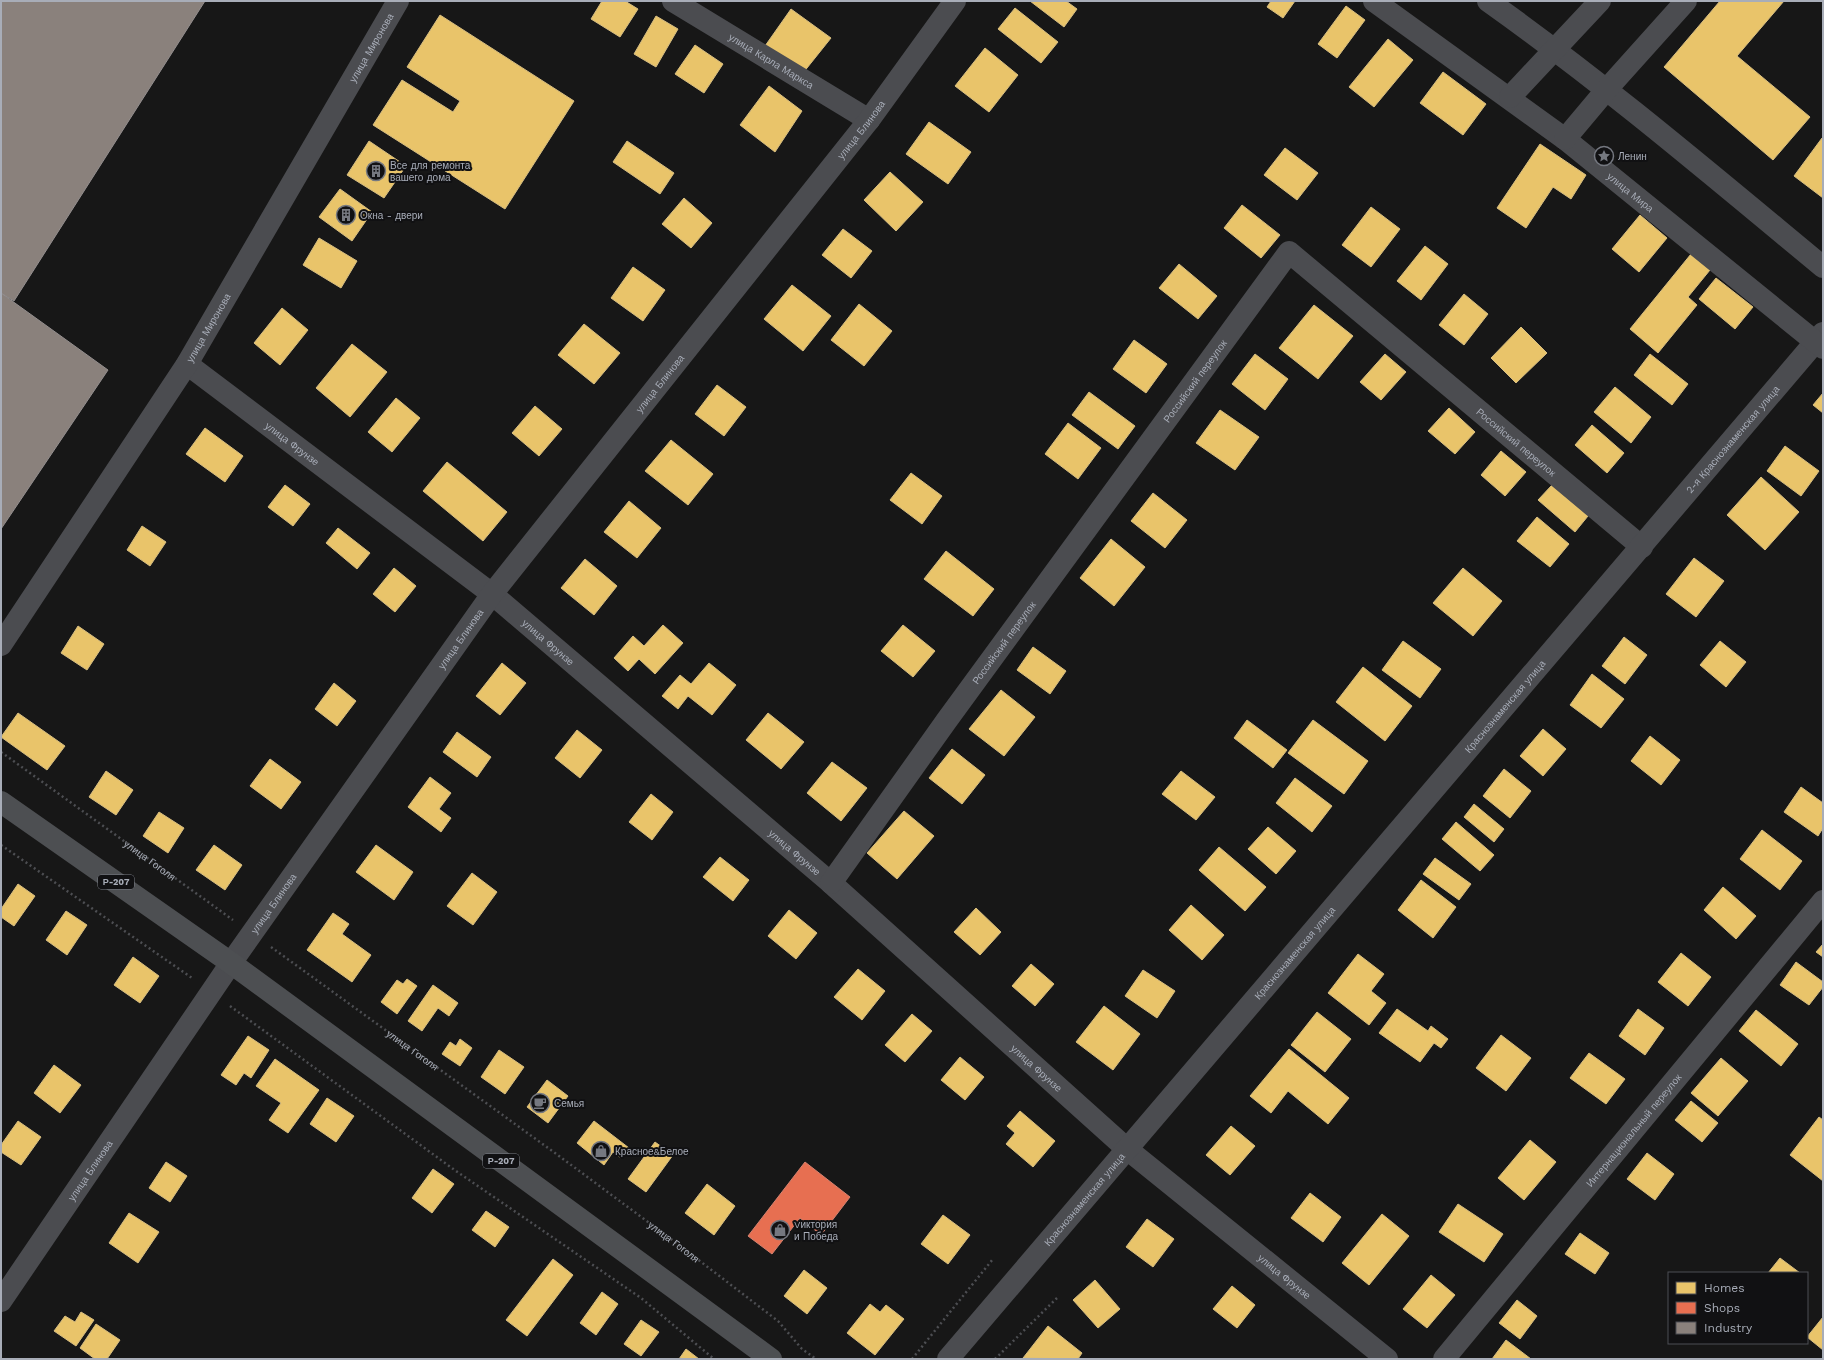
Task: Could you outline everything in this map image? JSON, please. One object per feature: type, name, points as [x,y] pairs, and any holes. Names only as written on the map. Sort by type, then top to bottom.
[{"type":"main road","name":"Р-207","points":[[1,802],[231,963],[771,1359]]},
{"type":"street","name":"улица Миронова","points":[[1,645],[187,364],[398,1]]},
{"type":"street","name":"улица Карла Маркса","points":[[673,1],[869,120]]},
{"type":"street","name":"улица Блинова","points":[[1,1301],[231,963],[492,594],[869,120],[955,1]]},
{"type":"street","name":"улица Мира","points":[[1374,1],[1510,97],[1821,341]]},
{"type":"street","points":[[1488,1],[1556,49],[1607,89],[1823,267]]},
{"type":"street","points":[[1510,97],[1600,1]]},
{"type":"street","points":[[1565,139],[1607,89],[1686,1]]},
{"type":"street","name":"Российский переулок","points":[[831,883],[947,720],[1289,252],[1642,547]]},
{"type":"street","name":"2-я Краснознаменская улица","points":[[1642,547],[1821,341]]},
{"type":"street","name":"улица Фрунзе","points":[[187,364],[492,594],[831,883],[1127,1149],[1388,1359]]},
{"type":"street","name":"Краснознаменская улица","points":[[948,1359],[1642,547]]},
{"type":"street","name":"Интернациональный переулок","points":[[1444,1359],[1823,901]]},
{"type":"path","name":"улица Гоголя","points":[[1,752],[555,1153],[679,1245],[778,1321],[802,1349],[816,1359]]},
{"type":"path","points":[[1,845],[212,992],[456,1171],[641,1298],[714,1359]]},
{"type":"path","points":[[912,1359],[994,1259]]},
{"type":"path","points":[[995,1359],[1057,1298]]},
{"type":"building: Homes","points":[[602,1],[625,1],[638,9],[620,37],[591,19]]},
{"type":"building: Homes","points":[[1030,1],[1066,1],[1077,9],[1064,27]]},
{"type":"building: Homes","points":[[1271,1],[1295,1],[1283,18],[1267,7]]},
{"type":"building: Homes","points":[[1720,1],[1784,1],[1737,56],[1810,117],[1773,160],[1664,67]]},
{"type":"building: Homes","points":[[1346,6],[1365,20],[1337,58],[1318,44]]},
{"type":"building: Homes","points":[[1015,8],[1058,42],[1041,63],[998,29]]},
{"type":"building: Homes","points":[[791,9],[831,38],[803,73],[765,46]]},
{"type":"building: Homes","points":[[440,15],[574,101],[505,209],[373,125],[402,80],[453,112],[460,101],[407,67]]},
{"type":"building: Homes","points":[[656,16],[678,29],[656,67],[634,54]]},
{"type":"building: Homes","points":[[1388,39],[1413,60],[1374,107],[1349,87]]},
{"type":"building: Homes","points":[[695,45],[723,64],[704,93],[675,74]]},
{"type":"building: Homes","points":[[985,48],[1018,75],[989,112],[955,86]]},
{"type":"building: Homes","points":[[1443,72],[1486,104],[1463,135],[1420,103]]},
{"type":"building: Homes","points":[[769,86],[802,111],[775,152],[740,125]]},
{"type":"building: Homes","points":[[929,122],[971,152],[948,184],[906,154]]},
{"type":"building: Homes","points":[[1822,138],[1823,139],[1823,198],[1794,176]]},
{"type":"building: Homes","name":"Все для ремонта вашего дома","points":[[369,141],[406,166],[384,198],[347,175]]},
{"type":"building: Homes","points":[[627,141],[674,173],[660,194],[613,162]]},
{"type":"building: Homes","points":[[1540,144],[1586,175],[1571,199],[1553,187],[1526,228],[1497,208]]},
{"type":"building: Homes","points":[[1285,148],[1318,173],[1297,200],[1264,175]]},
{"type":"building: Homes","points":[[890,172],[923,202],[896,231],[864,200]]},
{"type":"building: Homes","name":"Окна - двери","points":[[340,189],[372,212],[352,241],[319,217]]},
{"type":"building: Homes","points":[[684,198],[712,223],[691,248],[662,224]]},
{"type":"building: Homes","points":[[1242,205],[1280,235],[1261,258],[1224,228]]},
{"type":"building: Homes","points":[[1371,207],[1400,229],[1371,267],[1342,245]]},
{"type":"building: Homes","points":[[1640,215],[1667,238],[1639,272],[1612,249]]},
{"type":"building: Homes","points":[[843,229],[872,251],[851,278],[822,255]]},
{"type":"building: Homes","points":[[319,238],[357,261],[341,288],[303,265]]},
{"type":"building: Homes","points":[[1425,246],[1448,264],[1421,300],[1397,281]]},
{"type":"building: Homes","points":[[1691,254],[1710,270],[1688,297],[1697,305],[1658,353],[1630,329]]},
{"type":"building: Homes","points":[[1179,264],[1217,296],[1198,319],[1159,288]]},
{"type":"building: Homes","points":[[633,267],[665,290],[643,321],[611,298]]},
{"type":"building: Homes","points":[[1716,278],[1753,307],[1735,329],[1699,299]]},
{"type":"building: Homes","points":[[792,285],[831,316],[803,351],[764,319]]},
{"type":"building: Homes","points":[[1464,294],[1488,314],[1464,345],[1439,325]]},
{"type":"building: Homes","points":[[859,304],[892,331],[864,366],[831,340]]},
{"type":"building: Homes","points":[[1314,305],[1353,336],[1318,379],[1279,348]]},
{"type":"building: Homes","points":[[282,308],[308,330],[280,365],[254,343]]},
{"type":"building: Homes","points":[[584,324],[620,353],[594,384],[558,355]]},
{"type":"building: Homes","points":[[1521,327],[1547,353],[1516,383],[1491,358]]},
{"type":"building: Homes","points":[[1134,340],[1167,364],[1146,393],[1113,369]]},
{"type":"building: Homes","points":[[352,344],[387,372],[350,417],[316,388]]},
{"type":"building: Homes","points":[[1255,354],[1288,379],[1265,410],[1232,384]]},
{"type":"building: Homes","points":[[1385,354],[1406,372],[1381,400],[1360,382]]},
{"type":"building: Homes","points":[[1650,354],[1688,384],[1672,405],[1634,375]]},
{"type":"building: Homes","points":[[717,385],[746,407],[724,436],[695,414]]},
{"type":"building: Homes","points":[[1615,387],[1651,417],[1631,443],[1594,412]]},
{"type":"building: Homes","points":[[1089,392],[1135,426],[1118,449],[1072,415]]},
{"type":"building: Homes","points":[[1823,393],[1823,413],[1813,405]]},
{"type":"building: Homes","points":[[396,398],[420,418],[392,452],[368,432]]},
{"type":"building: Homes","points":[[535,406],[562,429],[539,456],[512,433]]},
{"type":"building: Homes","points":[[1449,408],[1475,432],[1455,454],[1428,431]]},
{"type":"building: Homes","points":[[1220,410],[1259,437],[1235,470],[1196,443]]},
{"type":"building: Homes","points":[[1068,423],[1101,448],[1078,479],[1045,454]]},
{"type":"building: Homes","points":[[1592,425],[1624,453],[1607,473],[1575,445]]},
{"type":"building: Homes","points":[[205,428],[243,456],[225,482],[186,454]]},
{"type":"building: Homes","points":[[671,440],[713,474],[688,505],[645,471]]},
{"type":"building: Homes","points":[[1785,446],[1819,471],[1801,496],[1767,471]]},
{"type":"building: Homes","points":[[1501,451],[1526,472],[1505,496],[1481,475]]},
{"type":"building: Homes","points":[[447,462],[507,512],[483,541],[423,491]]},
{"type":"building: Homes","points":[[911,473],[942,496],[922,524],[890,500]]},
{"type":"building: Homes","points":[[1761,477],[1799,512],[1765,550],[1727,515]]},
{"type":"building: Homes","points":[[285,485],[310,504],[293,526],[268,507]]},
{"type":"building: Homes","points":[[1552,485],[1588,516],[1575,532],[1538,500]]},
{"type":"building: Homes","points":[[1153,493],[1187,520],[1165,548],[1131,521]]},
{"type":"building: Homes","points":[[629,501],[661,528],[637,558],[604,532]]},
{"type":"building: Homes","points":[[1537,517],[1569,544],[1550,567],[1517,541]]},
{"type":"building: Homes","points":[[142,526],[166,542],[150,566],[127,550]]},
{"type":"building: Homes","points":[[338,528],[370,553],[357,569],[326,543]]},
{"type":"building: Homes","points":[[1111,539],[1145,567],[1114,606],[1080,578]]},
{"type":"building: Homes","points":[[946,551],[994,589],[973,616],[924,579]]},
{"type":"building: Homes","points":[[1694,558],[1724,581],[1696,617],[1666,594]]},
{"type":"building: Homes","points":[[585,559],[617,586],[594,615],[561,588]]},
{"type":"building: Homes","points":[[394,568],[416,586],[395,612],[373,594]]},
{"type":"building: Homes","points":[[1463,568],[1502,601],[1473,636],[1433,603]]},
{"type":"building: Homes","points":[[663,625],[683,643],[655,674],[639,659],[628,671],[614,658],[633,636],[644,646]]},
{"type":"building: Homes","points":[[903,625],[935,651],[913,677],[881,651]]},
{"type":"building: Homes","points":[[78,626],[104,644],[87,670],[61,653]]},
{"type":"building: Homes","points":[[1624,637],[1647,655],[1625,684],[1602,666]]},
{"type":"building: Homes","points":[[1403,641],[1441,669],[1420,698],[1382,670]]},
{"type":"building: Homes","points":[[1720,641],[1746,662],[1726,687],[1700,665]]},
{"type":"building: Homes","points":[[1033,647],[1066,671],[1050,694],[1017,670]]},
{"type":"building: Homes","points":[[502,663],[526,683],[500,715],[476,696]]},
{"type":"building: Homes","points":[[709,663],[736,685],[712,715],[688,696],[678,709],[662,696],[680,675],[691,684]]},
{"type":"building: Homes","points":[[1363,667],[1412,706],[1385,741],[1336,702]]},
{"type":"building: Homes","points":[[1592,674],[1624,699],[1601,728],[1570,705]]},
{"type":"building: Homes","points":[[334,683],[356,701],[337,726],[315,709]]},
{"type":"building: Homes","points":[[1001,690],[1035,717],[1004,756],[969,729]]},
{"type":"building: Homes","points":[[18,713],[65,746],[47,770],[1,737]]},
{"type":"building: Homes","points":[[768,713],[804,742],[781,769],[746,740]]},
{"type":"building: Homes","points":[[1247,720],[1287,750],[1273,768],[1234,738]]},
{"type":"building: Homes","points":[[1313,720],[1368,761],[1344,794],[1288,753]]},
{"type":"building: Homes","points":[[1543,729],[1566,749],[1543,776],[1520,756]]},
{"type":"building: Homes","points":[[577,730],[602,750],[580,778],[555,758]]},
{"type":"building: Homes","points":[[457,732],[491,757],[477,777],[443,752]]},
{"type":"building: Homes","points":[[1650,736],[1680,760],[1661,785],[1631,761]]},
{"type":"building: Homes","points":[[952,749],[985,775],[962,804],[929,778]]},
{"type":"building: Homes","points":[[270,759],[301,782],[281,809],[250,786]]},
{"type":"building: Homes","points":[[832,762],[867,788],[841,821],[807,793]]},
{"type":"building: Homes","points":[[1504,769],[1531,791],[1510,818],[1483,796]]},
{"type":"building: Homes","points":[[106,771],[133,790],[116,815],[89,797]]},
{"type":"building: Homes","points":[[1181,771],[1215,797],[1196,820],[1162,794]]},
{"type":"building: Homes","points":[[430,777],[451,793],[439,809],[451,818],[441,832],[408,807]]},
{"type":"building: Homes","points":[[1295,778],[1332,806],[1312,832],[1276,803]]},
{"type":"building: Homes","points":[[1801,787],[1823,803],[1823,828],[1818,836],[1784,812]]},
{"type":"building: Homes","points":[[651,794],[673,812],[652,840],[629,822]]},
{"type":"building: Homes","points":[[1474,804],[1504,829],[1494,842],[1464,817]]},
{"type":"building: Homes","points":[[904,811],[934,836],[897,879],[867,853]]},
{"type":"building: Homes","points":[[159,812],[184,828],[168,853],[143,836]]},
{"type":"building: Homes","points":[[1456,822],[1494,855],[1480,871],[1442,839]]},
{"type":"building: Homes","points":[[1268,827],[1296,851],[1276,874],[1248,849]]},
{"type":"building: Homes","points":[[1762,830],[1802,861],[1780,890],[1740,859]]},
{"type":"building: Homes","points":[[214,845],[242,865],[225,890],[196,870]]},
{"type":"building: Homes","points":[[376,845],[413,872],[394,900],[356,872]]},
{"type":"building: Homes","points":[[1219,847],[1266,887],[1245,911],[1199,870]]},
{"type":"building: Homes","points":[[720,857],[749,880],[733,901],[703,877]]},
{"type":"building: Homes","points":[[1435,858],[1471,884],[1459,900],[1423,874]]},
{"type":"building: Homes","points":[[472,873],[497,892],[473,925],[447,906]]},
{"type":"building: Homes","points":[[1421,880],[1456,907],[1433,938],[1398,910]]},
{"type":"building: Homes","points":[[18,884],[35,896],[14,926],[1,917],[1,909]]},
{"type":"building: Homes","points":[[1723,887],[1756,916],[1736,939],[1704,910]]},
{"type":"building: Homes","points":[[1191,905],[1224,935],[1202,960],[1169,930]]},
{"type":"building: Homes","points":[[976,908],[1001,932],[980,955],[954,932]]},
{"type":"building: Homes","points":[[789,910],[817,933],[796,959],[768,936]]},
{"type":"building: Homes","points":[[66,911],[87,925],[67,955],[46,940]]},
{"type":"building: Homes","points":[[333,913],[349,924],[342,934],[371,955],[352,982],[307,950]]},
{"type":"building: Homes","points":[[1823,944],[1823,957],[1816,952]]},
{"type":"building: Homes","points":[[1681,953],[1711,977],[1688,1006],[1658,982]]},
{"type":"building: Homes","points":[[1358,954],[1384,974],[1371,991],[1386,1003],[1369,1025],[1328,993]]},
{"type":"building: Homes","points":[[133,957],[159,976],[140,1003],[114,985]]},
{"type":"building: Homes","points":[[1796,962],[1823,982],[1823,987],[1809,1005],[1780,985]]},
{"type":"building: Homes","points":[[1031,964],[1054,984],[1035,1006],[1012,986]]},
{"type":"building: Homes","points":[[858,969],[885,991],[862,1020],[834,997]]},
{"type":"building: Homes","points":[[1143,970],[1175,991],[1157,1018],[1125,996]]},
{"type":"building: Homes","points":[[407,979],[417,986],[397,1014],[381,1002],[397,980],[403,984]]},
{"type":"building: Homes","points":[[433,985],[458,1003],[449,1016],[438,1008],[422,1031],[408,1021]]},
{"type":"building: Homes","points":[[1104,1006],[1140,1034],[1113,1070],[1076,1042]]},
{"type":"building: Homes","points":[[1397,1009],[1428,1031],[1431,1026],[1448,1039],[1441,1048],[1434,1043],[1420,1062],[1379,1033]]},
{"type":"building: Homes","points":[[1638,1009],[1664,1028],[1645,1055],[1619,1036]]},
{"type":"building: Homes","points":[[1756,1010],[1798,1044],[1781,1066],[1739,1031]]},
{"type":"building: Homes","points":[[1317,1012],[1351,1039],[1325,1072],[1291,1045]]},
{"type":"building: Homes","points":[[912,1014],[932,1031],[905,1062],[885,1045]]},
{"type":"building: Homes","points":[[1501,1035],[1531,1058],[1506,1091],[1476,1068]]},
{"type":"building: Homes","points":[[248,1036],[269,1050],[251,1078],[244,1073],[236,1085],[221,1075]]},
{"type":"building: Homes","points":[[460,1039],[472,1048],[460,1066],[442,1054],[450,1042],[456,1046]]},
{"type":"building: Homes","points":[[1289,1049],[1349,1098],[1328,1124],[1288,1091],[1271,1113],[1250,1096]]},
{"type":"building: Homes","points":[[499,1050],[524,1067],[505,1094],[481,1077]]},
{"type":"building: Homes","points":[[1589,1053],[1625,1079],[1606,1104],[1570,1078]]},
{"type":"building: Homes","points":[[960,1057],[984,1077],[965,1100],[941,1080]]},
{"type":"building: Homes","points":[[1721,1058],[1748,1081],[1718,1116],[1691,1093]]},
{"type":"building: Homes","points":[[275,1059],[319,1090],[288,1133],[269,1120],[281,1103],[256,1086]]},
{"type":"building: Homes","points":[[54,1065],[81,1085],[60,1113],[34,1093]]},
{"type":"building: Homes","points":[[547,1080],[568,1096],[548,1123],[527,1107]]},
{"type":"building: Homes","points":[[327,1098],[354,1116],[336,1142],[310,1124]]},
{"type":"building: Homes","points":[[1691,1101],[1718,1123],[1702,1142],[1675,1120]]},
{"type":"building: Homes","points":[[1020,1111],[1055,1141],[1033,1167],[1006,1144],[1015,1133],[1007,1126]]},
{"type":"building: Homes","points":[[1819,1117],[1823,1120],[1823,1181],[1790,1155]]},
{"type":"building: Homes","points":[[18,1121],[41,1137],[21,1165],[1,1152],[1,1145]]},
{"type":"building: Homes","points":[[594,1121],[629,1148],[621,1158],[613,1152],[604,1165],[577,1143]]},
{"type":"building: Homes","points":[[1231,1126],[1255,1146],[1230,1175],[1206,1155]]},
{"type":"building: Homes","points":[[1530,1140],[1556,1162],[1524,1200],[1498,1178]]},
{"type":"building: Homes","points":[[655,1142],[673,1155],[646,1192],[628,1179]]},
{"type":"building: Homes","points":[[1647,1153],[1674,1174],[1655,1200],[1627,1179]]},
{"type":"building: Homes","points":[[166,1162],[187,1176],[170,1202],[149,1188]]},
{"type":"building: Homes","points":[[433,1169],[454,1184],[432,1213],[412,1198]]},
{"type":"building: Homes","points":[[707,1184],[735,1206],[714,1235],[685,1213]]},
{"type":"building: Homes","points":[[1310,1193],[1341,1217],[1323,1242],[1291,1218]]},
{"type":"building: Homes","points":[[1458,1204],[1503,1234],[1484,1262],[1439,1232]]},
{"type":"building: Homes","points":[[486,1211],[509,1227],[495,1247],[472,1230]]},
{"type":"building: Homes","points":[[129,1213],[159,1232],[138,1263],[109,1243]]},
{"type":"building: Homes","points":[[1382,1214],[1409,1236],[1369,1285],[1342,1263]]},
{"type":"building: Homes","points":[[943,1215],[970,1235],[948,1264],[921,1244]]},
{"type":"building: Homes","points":[[1147,1219],[1174,1239],[1153,1267],[1126,1247]]},
{"type":"building: Homes","points":[[1580,1233],[1609,1253],[1595,1274],[1565,1254]]},
{"type":"building: Homes","points":[[1780,1258],[1799,1272],[1769,1272]]},
{"type":"building: Homes","points":[[553,1259],[573,1275],[527,1336],[506,1320]]},
{"type":"building: Homes","points":[[804,1270],[827,1288],[807,1314],[784,1296]]},
{"type":"building: Homes","points":[[1431,1275],[1455,1295],[1427,1328],[1403,1309]]},
{"type":"building: Homes","points":[[1095,1280],[1120,1309],[1098,1328],[1073,1300]]},
{"type":"building: Homes","points":[[1232,1286],[1255,1305],[1237,1328],[1213,1309]]},
{"type":"building: Homes","points":[[602,1292],[618,1304],[596,1335],[580,1323]]},
{"type":"building: Homes","points":[[1517,1300],[1537,1316],[1520,1339],[1499,1323]]},
{"type":"building: Homes","points":[[870,1304],[880,1312],[886,1305],[904,1319],[875,1355],[847,1333]]},
{"type":"building: Homes","points":[[81,1312],[94,1320],[76,1346],[54,1331],[65,1316],[75,1322]]},
{"type":"building: Homes","points":[[1823,1317],[1823,1350],[1808,1338],[1808,1336]]},
{"type":"building: Homes","points":[[641,1320],[659,1332],[641,1356],[624,1344]]},
{"type":"building: Homes","points":[[96,1324],[120,1340],[107,1359],[95,1359],[80,1348]]},
{"type":"building: Homes","points":[[1048,1326],[1082,1353],[1078,1359],[1023,1358]]},
{"type":"building: Homes","points":[[1506,1340],[1531,1359],[1492,1359]]},
{"type":"building: Homes","points":[[686,1349],[699,1359],[679,1359]]},
{"type":"building: Shops","points":[[805,1162],[850,1197],[821,1235],[800,1218],[772,1254],[748,1236]]},
{"type":"building: Industry","points":[[1,1],[205,1],[14,301],[1,293]]},
{"type":"building: Industry","points":[[1,293],[108,370],[1,529]]},
{"type":"place","name":"Ленин","points":[[1604,156]]},
{"type":"place","name":"Все для ремонта вашего дома","points":[[376,171]]},
{"type":"place","name":"Окна - двери","points":[[346,215]]},
{"type":"place","name":"Семья","points":[[540,1103]]},
{"type":"place","name":"Красное&Белое","points":[[601,1151]]},
{"type":"place","name":"Vиктория и Победа","points":[[780,1230]]}]
